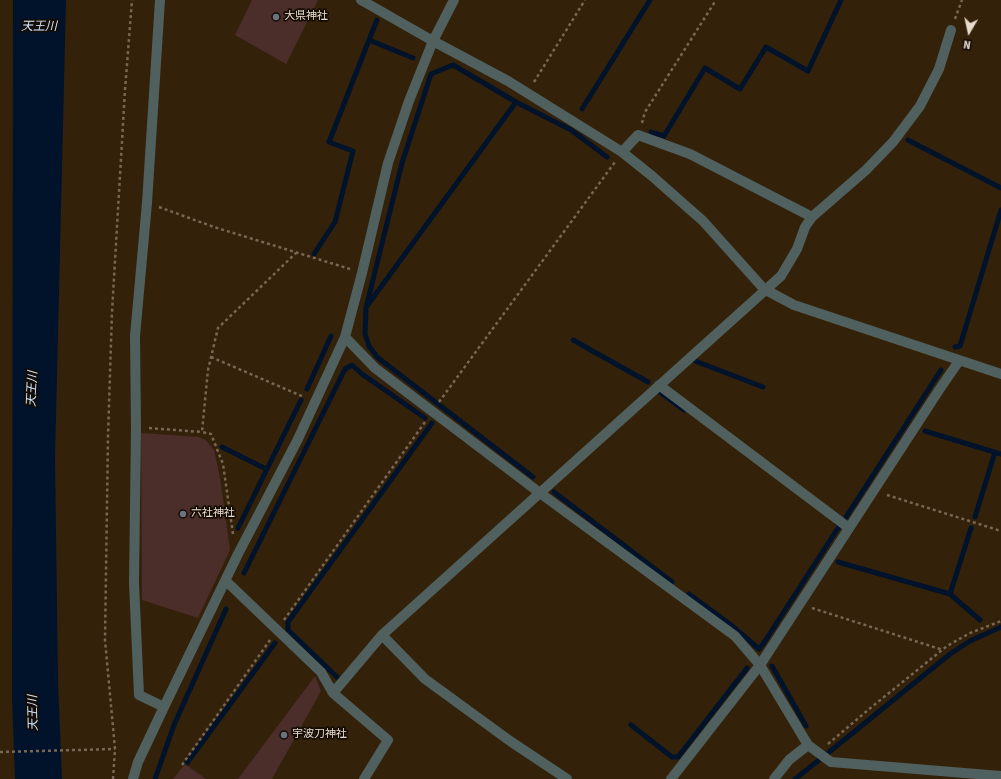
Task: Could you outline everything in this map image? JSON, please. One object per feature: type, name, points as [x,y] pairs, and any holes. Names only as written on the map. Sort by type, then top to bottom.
[{"type":"street","points":[[160,0],[147,203],[135,336],[136,428],[134,582],[139,695],[164,707]]},
{"type":"street","points":[[361,0],[508,81],[622,152],[703,221],[764,289],[794,305],[1001,374]]},
{"type":"street","points":[[133,779],[138,762],[164,707],[238,554],[315,402],[344,337],[362,273],[388,162],[409,101],[433,41],[454,0]]},
{"type":"street","points":[[333,693],[382,635],[660,386],[764,289],[781,276],[797,249],[805,227],[812,216],[866,170],[892,142],[920,106],[939,69],[951,30]]},
{"type":"street","points":[[622,152],[638,135],[690,154],[812,216]]},
{"type":"street","points":[[344,337],[375,368],[540,493],[735,636],[760,665],[808,745],[830,762],[1001,776]]},
{"type":"street","points":[[671,779],[760,665],[959,361]]},
{"type":"street","points":[[660,386],[849,528]]},
{"type":"street","points":[[226,581],[321,672],[333,693],[388,740],[364,779]]},
{"type":"street","points":[[382,635],[425,679],[510,741],[567,779]]},
{"type":"street","points":[[774,779],[789,760],[808,745]]},
{"type":"path","points":[[114,779],[115,749],[106,640],[108,436],[112,312],[125,90],[132,0]]},
{"type":"path","points":[[527,93],[585,0]]},
{"type":"path","points":[[638,135],[645,112],[716,0]]},
{"type":"path","points":[[951,30],[962,0]]},
{"type":"path","points":[[182,765],[433,411],[622,152]]},
{"type":"path","points":[[147,203],[214,227],[362,273]]},
{"type":"path","points":[[202,432],[208,370],[218,328],[296,253]]},
{"type":"path","points":[[211,357],[315,402]]},
{"type":"path","points":[[136,428],[202,432],[211,434],[223,464],[234,538],[238,554]]},
{"type":"path","points":[[873,491],[1001,531]]},
{"type":"path","points":[[800,604],[943,650]]},
{"type":"path","points":[[818,752],[943,650],[970,633],[1001,621]]},
{"type":"path","points":[[0,752],[115,749]]},
{"type":"water","name":"天王川","points":[[13,0],[66,0],[55,458],[58,682],[62,779],[15,779],[12,699]]},
{"type":"building","name":"大県神社","points":[[252,0],[318,0],[286,64],[235,35]]},
{"type":"building","name":"六社神社","points":[[141,433],[199,437],[206,440],[214,450],[220,477],[230,550],[198,618],[142,600]]},
{"type":"building","name":"宇波刀神社","points":[[315,676],[321,691],[272,779],[238,779]]},
{"type":"building","points":[[185,764],[206,779],[173,779]]},
{"type":"waterway","points":[[582,109],[650,0]]},
{"type":"waterway","points":[[651,132],[664,136],[705,68],[740,89],[766,47],[808,71],[841,0]]},
{"type":"waterway","points":[[369,40],[377,20]]},
{"type":"waterway","points":[[314,254],[335,222],[353,151],[329,142],[369,40],[413,58]]},
{"type":"waterway","points":[[533,477],[377,357],[369,346],[365,334],[366,308],[402,163],[431,74],[453,65],[516,102],[571,130],[607,157]]},
{"type":"waterway","points":[[367,306],[516,102]]},
{"type":"waterway","points":[[908,140],[1001,188]]},
{"type":"waterway","points":[[955,347],[960,346],[1001,210]]},
{"type":"waterway","points":[[307,389],[331,336]]},
{"type":"waterway","points":[[573,340],[648,382]]},
{"type":"waterway","points":[[695,361],[763,387]]},
{"type":"waterway","points":[[244,573],[345,369],[352,365],[362,374],[425,418]]},
{"type":"waterway","points":[[846,517],[941,370]]},
{"type":"waterway","points":[[661,393],[684,410]]},
{"type":"waterway","points":[[238,528],[301,400]]},
{"type":"waterway","points":[[337,677],[288,630],[288,622],[432,423]]},
{"type":"waterway","points":[[925,431],[1001,454]]},
{"type":"waterway","points":[[222,447],[266,469]]},
{"type":"waterway","points":[[975,517],[995,452]]},
{"type":"waterway","points":[[554,492],[672,582]]},
{"type":"waterway","points":[[689,594],[731,625],[759,649],[840,525],[837,523]]},
{"type":"waterway","points":[[950,594],[971,528]]},
{"type":"waterway","points":[[838,562],[950,594],[980,620]]},
{"type":"waterway","points":[[155,779],[174,725],[226,609]]},
{"type":"waterway","points":[[828,753],[950,654],[970,641],[1001,627]]},
{"type":"waterway","points":[[187,763],[275,643]]},
{"type":"waterway","points":[[772,666],[806,726]]},
{"type":"waterway","points":[[631,725],[672,757],[678,757],[747,668]]},
{"type":"waterway","points":[[795,779],[819,760]]},
{"type":"place","name":"大県神社","points":[[276,17]]},
{"type":"place","name":"六社神社","points":[[183,514]]},
{"type":"place","name":"宇波刀神社","points":[[284,735]]}]
